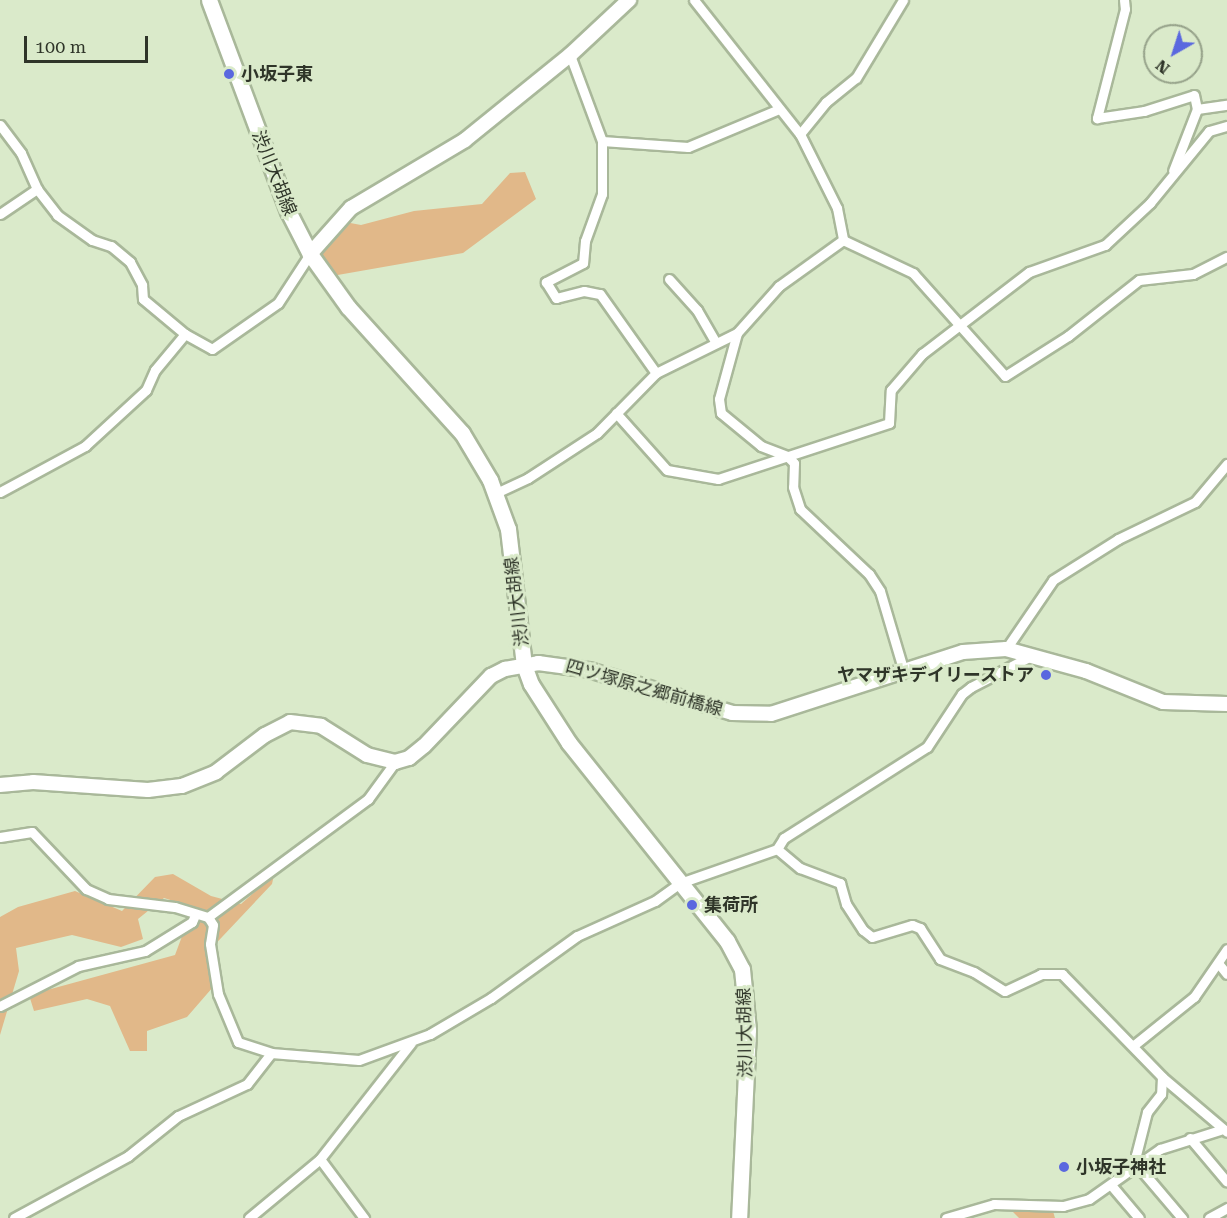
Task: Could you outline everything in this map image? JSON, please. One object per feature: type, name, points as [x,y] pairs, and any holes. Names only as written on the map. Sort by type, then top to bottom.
[{"type":"main road","name":"渋川大胡線","points":[[209,0],[288,211],[310,254],[348,307],[462,433],[496,493],[508,529],[524,665],[547,713],[727,941],[742,969],[747,990],[740,1218]]},
{"type":"main road","points":[[310,254],[351,208],[465,140],[570,55],[629,0]]},
{"type":"main road","name":"四ツ塚原之郷前橋線","points":[[395,762],[409,758],[424,746],[491,676],[524,665],[568,666],[747,714],[789,710],[963,652],[1006,649],[1086,671],[1149,698],[1227,704]]},
{"type":"main road","points":[[0,784],[33,782],[148,790],[182,786],[216,772],[278,726],[305,721],[321,726],[367,755],[395,762]]},
{"type":"street","points":[[694,0],[800,134],[837,208],[843,240]]},
{"type":"street","points":[[800,134],[826,102],[856,78],[903,0]]},
{"type":"street","points":[[1124,0],[1125,9],[1096,118],[1144,111],[1194,95],[1197,109],[1168,181]]},
{"type":"street","points":[[570,55],[602,141],[602,194],[585,241],[583,263],[546,282],[556,298],[584,291],[600,294],[656,373]]},
{"type":"street","points":[[1197,109],[1227,105]]},
{"type":"street","points":[[602,141],[688,147],[779,110]]},
{"type":"street","points":[[0,125],[21,153],[37,189],[57,215],[92,240],[111,246],[130,262],[142,285],[143,299],[184,334],[212,349],[278,303],[310,254]]},
{"type":"street","points":[[616,413],[667,470],[718,479],[889,423],[891,390],[922,354],[958,323],[1029,272],[1105,245],[1168,181],[1209,131],[1227,126]]},
{"type":"street","points":[[0,214],[37,189]]},
{"type":"street","points":[[843,240],[913,273],[1005,376],[1068,336],[1139,280],[1193,273],[1227,257]]},
{"type":"street","points":[[496,493],[528,478],[597,433],[656,373],[737,333],[779,286],[843,240]]},
{"type":"street","points":[[669,279],[697,310],[716,343]]},
{"type":"street","points":[[737,333],[719,399],[721,413],[761,446],[787,456],[794,463],[793,487],[800,509],[868,574],[880,591],[904,672]]},
{"type":"street","points":[[0,492],[85,446],[146,390],[155,370],[184,334]]},
{"type":"street","points":[[1006,649],[1053,580],[1118,539],[1195,502],[1227,464]]},
{"type":"street","points":[[249,1218],[320,1159],[411,1043],[491,998],[577,936],[655,901],[680,883],[777,849],[784,838],[927,747],[962,694],[971,687],[1033,655]]},
{"type":"street","points":[[0,837],[32,832],[86,889],[97,894],[122,903],[175,907],[195,915],[208,917],[368,799],[395,762]]},
{"type":"street","points":[[777,849],[800,868],[840,883],[846,904],[863,930],[872,936],[912,925],[920,928],[940,959],[974,972],[1005,991],[1041,974],[1062,974],[1134,1045],[1162,1077],[1223,1131]]},
{"type":"street","points":[[0,1006],[78,966],[145,951],[192,922],[195,915]]},
{"type":"street","points":[[208,917],[213,925],[210,944],[218,994],[238,1042],[271,1053],[359,1060],[396,1044],[411,1043]]},
{"type":"street","points":[[1134,1045],[1194,997],[1227,949]]},
{"type":"street","points":[[1218,963],[1227,974]]},
{"type":"street","points":[[14,1218],[128,1156],[178,1116],[247,1084],[271,1053]]},
{"type":"street","points":[[1162,1077],[1161,1094],[1147,1112],[1137,1165],[1182,1218]]},
{"type":"street","points":[[946,1218],[965,1215],[994,1204],[1063,1206],[1089,1199],[1160,1149],[1190,1138],[1223,1131]]},
{"type":"street","points":[[1190,1138],[1227,1182]]},
{"type":"street","points":[[320,1159],[364,1218]]},
{"type":"street","points":[[1111,1185],[1139,1218]]},
{"type":"street","points":[[1209,1218],[1227,1208]]},
{"type":"shaded area","points":[[525,172],[536,199],[463,253],[332,276],[316,256],[345,222],[361,225],[414,211],[482,204],[510,173]]},
{"type":"shaded area","points":[[173,874],[211,896],[241,904],[274,875],[272,884],[206,954],[213,987],[187,1017],[147,1031],[147,1051],[130,1051],[110,1006],[87,999],[34,1011],[29,995],[175,955],[193,907],[164,898],[138,919],[143,939],[121,947],[72,935],[16,948],[19,971],[0,1035],[0,917],[18,907],[75,891],[122,911],[155,877]]},
{"type":"shaded area","points":[[1052,1208],[1055,1218],[1019,1218],[1012,1211]]},
{"type":"place","name":"小坂子東","points":[[229,74]]},
{"type":"place","name":"ヤマザキデイリーストア","points":[[1046,675]]},
{"type":"place","name":"集荷所","points":[[692,905]]},
{"type":"place","name":"小坂子神社","points":[[1064,1167]]}]
